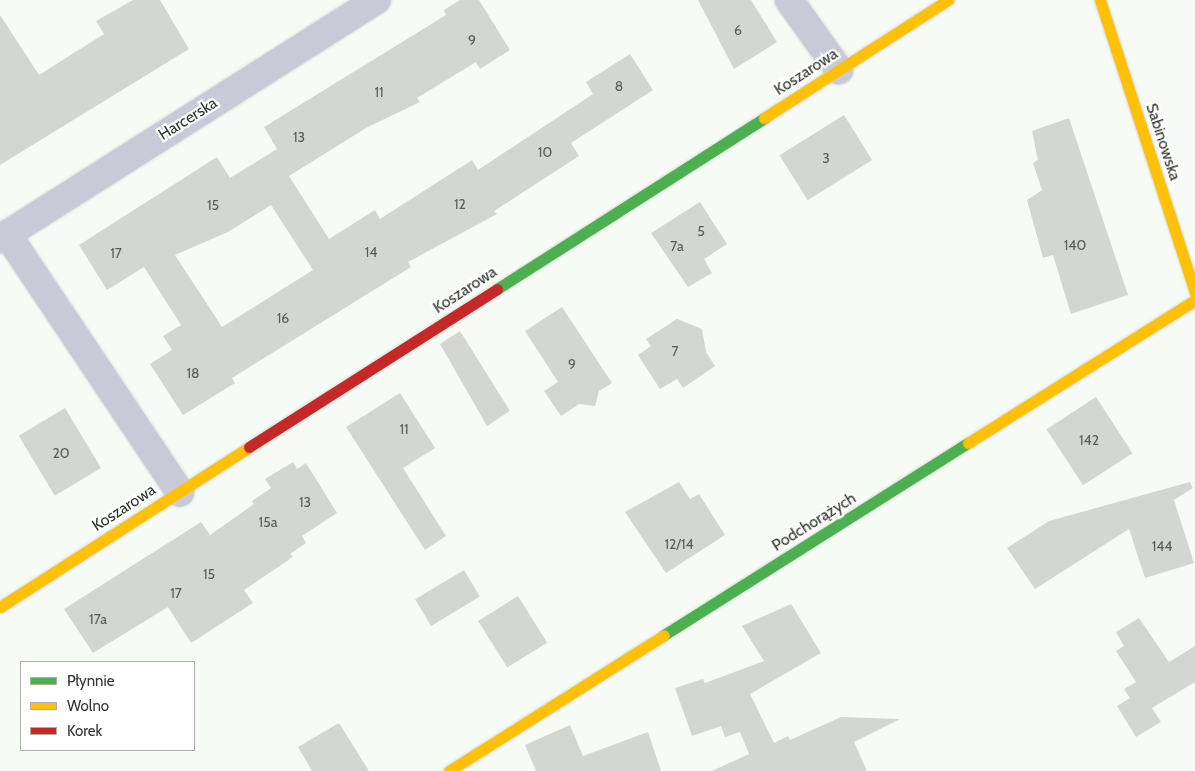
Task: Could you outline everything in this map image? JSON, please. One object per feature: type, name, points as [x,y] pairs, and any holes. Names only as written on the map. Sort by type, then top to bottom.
[{"type":"street","name":"Harcerska","points":[[4,236],[377,0]]},
{"type":"street","points":[[789,0],[839,70]]},
{"type":"street","name":"Koszarowa","points":[[0,608],[948,0]]},
{"type":"street","name":"Sabinowska","points":[[1100,0],[1195,293]]},
{"type":"street","points":[[4,236],[180,492]]},
{"type":"street","name":"Podchorążych","points":[[450,771],[1195,300]]},
{"type":"building","points":[[133,0],[160,0],[189,49],[0,165],[0,15],[39,75],[104,34],[96,21]]},
{"type":"building","points":[[460,0],[479,0],[510,50],[480,69],[476,62],[417,98],[420,102],[366,128],[289,176],[329,239],[375,210],[380,219],[472,160],[478,170],[593,94],[586,82],[630,54],[653,90],[571,143],[579,156],[494,211],[497,214],[408,262],[411,267],[232,378],[235,383],[183,415],[150,364],[172,350],[163,336],[181,325],[144,267],[107,290],[79,245],[217,157],[230,178],[277,149],[264,127],[446,15],[444,10]],"holes":[[[271,205],[313,270],[222,327],[175,255],[228,232]]]},
{"type":"building","points":[[698,0],[751,0],[777,42],[734,69]]},
{"type":"building","points":[[844,115],[872,160],[808,200],[780,155]]},
{"type":"building","points":[[1069,118],[1128,295],[1071,314],[1053,255],[1043,258],[1027,200],[1042,190],[1033,163],[1038,160],[1032,131]]},
{"type":"building","points":[[700,202],[727,244],[704,259],[712,273],[688,287],[651,233]]},
{"type":"building","points":[[562,307],[612,383],[599,391],[595,406],[579,404],[561,416],[544,391],[558,382],[525,331]]},
{"type":"building","points":[[677,319],[702,329],[706,352],[715,366],[683,388],[677,379],[660,389],[638,355],[651,346],[646,339]]},
{"type":"building","points":[[460,331],[510,411],[487,426],[440,344]]},
{"type":"building","points":[[400,393],[435,448],[403,468],[446,536],[425,550],[346,427]]},
{"type":"building","points":[[1096,397],[1132,453],[1083,485],[1047,429]]},
{"type":"building","points":[[65,408],[101,468],[55,496],[19,436]]},
{"type":"building","points":[[293,462],[297,469],[306,463],[337,513],[302,536],[306,543],[290,554],[293,557],[244,590],[253,603],[191,643],[168,607],[93,653],[64,609],[201,522],[210,535],[254,504],[252,501],[271,488],[265,479]]},
{"type":"building","points":[[679,482],[690,499],[699,494],[725,535],[666,573],[625,512]]},
{"type":"building","points":[[1190,482],[1193,488],[1174,500],[1194,563],[1145,578],[1129,529],[1035,589],[1007,548],[1049,521]]},
{"type":"building","points":[[464,570],[480,597],[431,626],[415,599]]},
{"type":"building","points":[[518,596],[547,643],[507,668],[478,621]]},
{"type":"building","points":[[791,604],[821,653],[750,694],[774,743],[788,736],[790,740],[841,717],[900,719],[854,742],[867,771],[712,771],[749,754],[740,732],[725,737],[721,726],[692,736],[675,688],[703,679],[705,683],[764,661],[742,626]]},
{"type":"building","points":[[1139,618],[1169,662],[1195,646],[1195,682],[1152,708],[1161,722],[1136,737],[1117,706],[1130,698],[1124,689],[1136,682],[1116,651],[1124,646],[1116,632]]},
{"type":"building","points":[[339,723],[369,771],[312,771],[298,747]]},
{"type":"building","points":[[570,725],[583,756],[648,732],[661,771],[536,771],[525,745]]},
{"type":"traffic: fast","points":[[497,289],[764,118]]},
{"type":"traffic: fast","points":[[664,635],[968,443]]},
{"type":"traffic: slow","points":[[764,118],[948,0]]},
{"type":"traffic: slow","points":[[1100,0],[1195,293]]},
{"type":"traffic: slow","points":[[968,443],[1195,300]]},
{"type":"traffic: slow","points":[[0,607],[249,447]]},
{"type":"traffic: slow","points":[[449,771],[664,635]]},
{"type":"traffic: jam","points":[[249,447],[497,289]]}]
